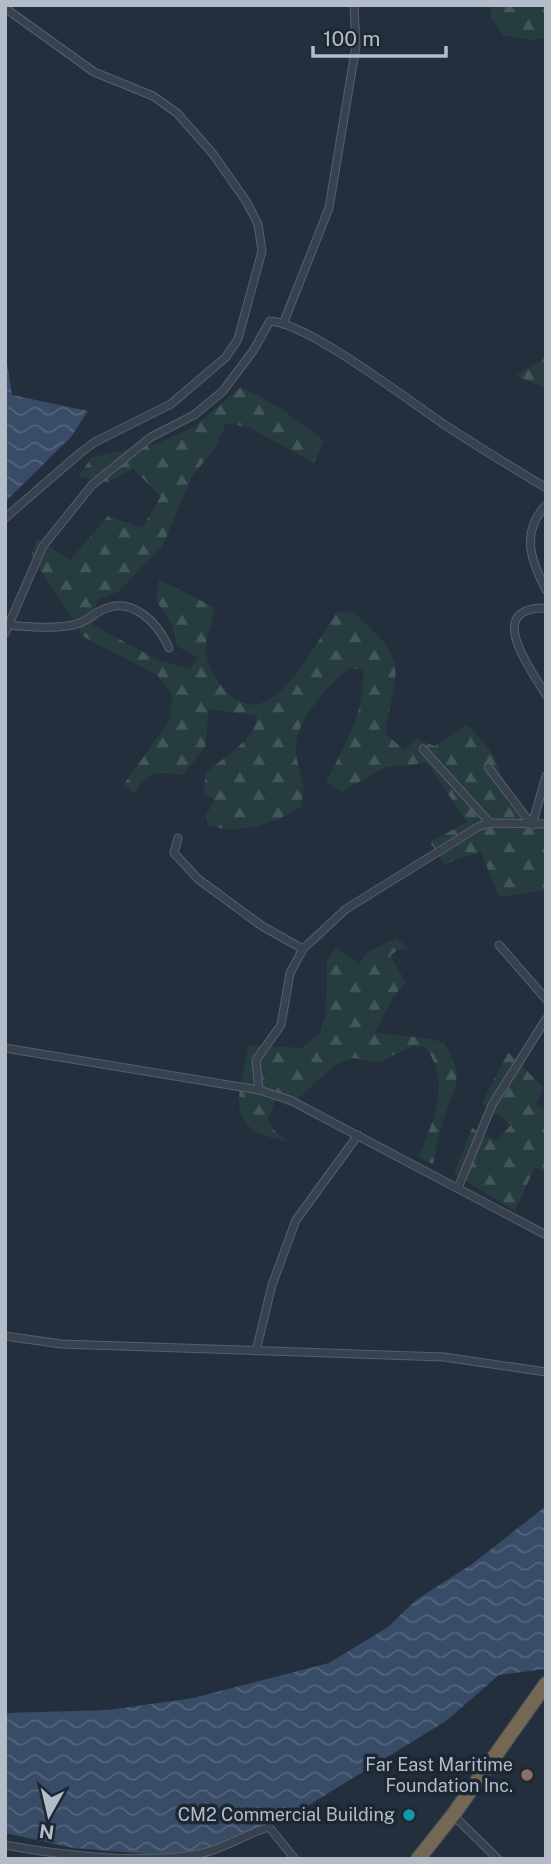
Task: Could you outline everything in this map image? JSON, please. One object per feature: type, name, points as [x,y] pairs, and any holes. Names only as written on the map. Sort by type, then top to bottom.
[{"type":"highway","points":[[418,1859],[453,1815],[545,1686]]},
{"type":"street","points":[[283,324],[329,208],[356,46],[354,5]]},
{"type":"street","points":[[5,8],[94,72],[153,96],[177,113],[214,154],[246,201],[258,224],[262,251],[242,328],[226,358],[171,404],[95,442],[5,518]]},
{"type":"street","points":[[5,633],[43,546],[92,485],[151,437],[194,415],[230,381],[253,351],[267,322],[283,324],[361,367],[446,426],[546,488]]},
{"type":"street","points":[[546,505],[540,512],[528,541],[530,557],[546,590]]},
{"type":"street","points":[[8,625],[63,627],[84,622],[108,608],[139,610],[150,619],[169,648]]},
{"type":"street","points":[[546,608],[531,608],[521,614],[515,620],[513,638],[546,695]]},
{"type":"street","points":[[423,749],[490,823]]},
{"type":"street","points":[[488,767],[532,825]]},
{"type":"street","points":[[532,825],[546,776]]},
{"type":"street","points":[[259,1090],[256,1060],[281,1025],[290,973],[303,948],[346,909],[465,834],[490,823],[546,824]]},
{"type":"street","points":[[177,838],[174,853],[198,878],[262,926],[303,948]]},
{"type":"street","points":[[499,945],[546,999]]},
{"type":"street","points":[[458,1188],[492,1105],[546,1019]]},
{"type":"street","points":[[5,1048],[259,1090],[290,1100],[546,1235]]},
{"type":"street","points":[[256,1351],[272,1285],[296,1220],[358,1135]]},
{"type":"street","points":[[5,1336],[61,1344],[444,1357],[546,1372]]},
{"type":"street","points":[[453,1815],[498,1859]]},
{"type":"street","points":[[5,1845],[120,1858],[180,1857],[236,1843],[269,1828],[295,1859]]},
{"type":"green space","points":[[491,5],[546,5],[546,38],[531,40],[503,35],[491,17]]},
{"type":"green space","points":[[546,357],[546,388],[516,376]]},
{"type":"green space","points":[[241,387],[279,407],[324,441],[314,463],[248,427],[226,423],[216,447],[192,476],[163,545],[119,591],[97,600],[93,625],[158,660],[190,669],[198,658],[177,646],[172,625],[156,600],[159,580],[214,607],[206,642],[207,660],[223,688],[231,696],[247,704],[263,702],[278,693],[293,678],[337,612],[354,613],[384,643],[395,666],[385,733],[405,751],[415,739],[435,746],[467,725],[495,760],[507,803],[537,822],[546,822],[546,890],[499,897],[481,852],[444,864],[430,842],[467,822],[427,763],[386,767],[341,792],[326,782],[357,714],[363,670],[350,668],[322,695],[305,718],[296,742],[303,784],[301,807],[279,819],[245,828],[208,826],[206,815],[215,800],[203,793],[206,773],[238,748],[251,733],[257,716],[209,709],[205,747],[183,775],[154,774],[144,780],[134,794],[124,784],[170,720],[172,695],[157,675],[84,637],[31,556],[37,539],[70,560],[108,516],[142,528],[161,496],[133,469],[107,482],[78,477],[92,457],[156,444],[194,427]]},
{"type":"green space","points":[[396,938],[409,948],[396,951],[390,956],[406,982],[393,997],[375,1032],[427,1038],[444,1043],[456,1072],[457,1079],[441,1127],[433,1164],[419,1157],[434,1115],[439,1087],[433,1060],[425,1047],[413,1046],[379,1062],[353,1058],[335,1065],[289,1107],[276,1099],[268,1118],[273,1129],[287,1141],[252,1129],[243,1119],[239,1095],[249,1045],[301,1048],[319,1035],[326,1015],[327,961],[336,948],[359,964],[368,952]]},
{"type":"green space","points":[[508,1052],[543,1087],[536,1106],[546,1109],[546,1173],[535,1167],[515,1211],[454,1174],[472,1128],[496,1141],[511,1125],[482,1103]]},
{"type":"water","points":[[5,351],[12,395],[88,411],[71,437],[5,502]]},
{"type":"water","points":[[546,1506],[546,1669],[499,1675],[446,1721],[304,1808],[232,1843],[172,1856],[73,1848],[5,1833],[5,1713],[109,1710],[193,1698],[329,1663],[388,1627],[416,1600],[472,1564]]},
{"type":"place","name":"Far East Maritime Foundation Inc.","points":[[527,1775]]},
{"type":"place","name":"CM2 Commercial Building","points":[[409,1815]]}]
